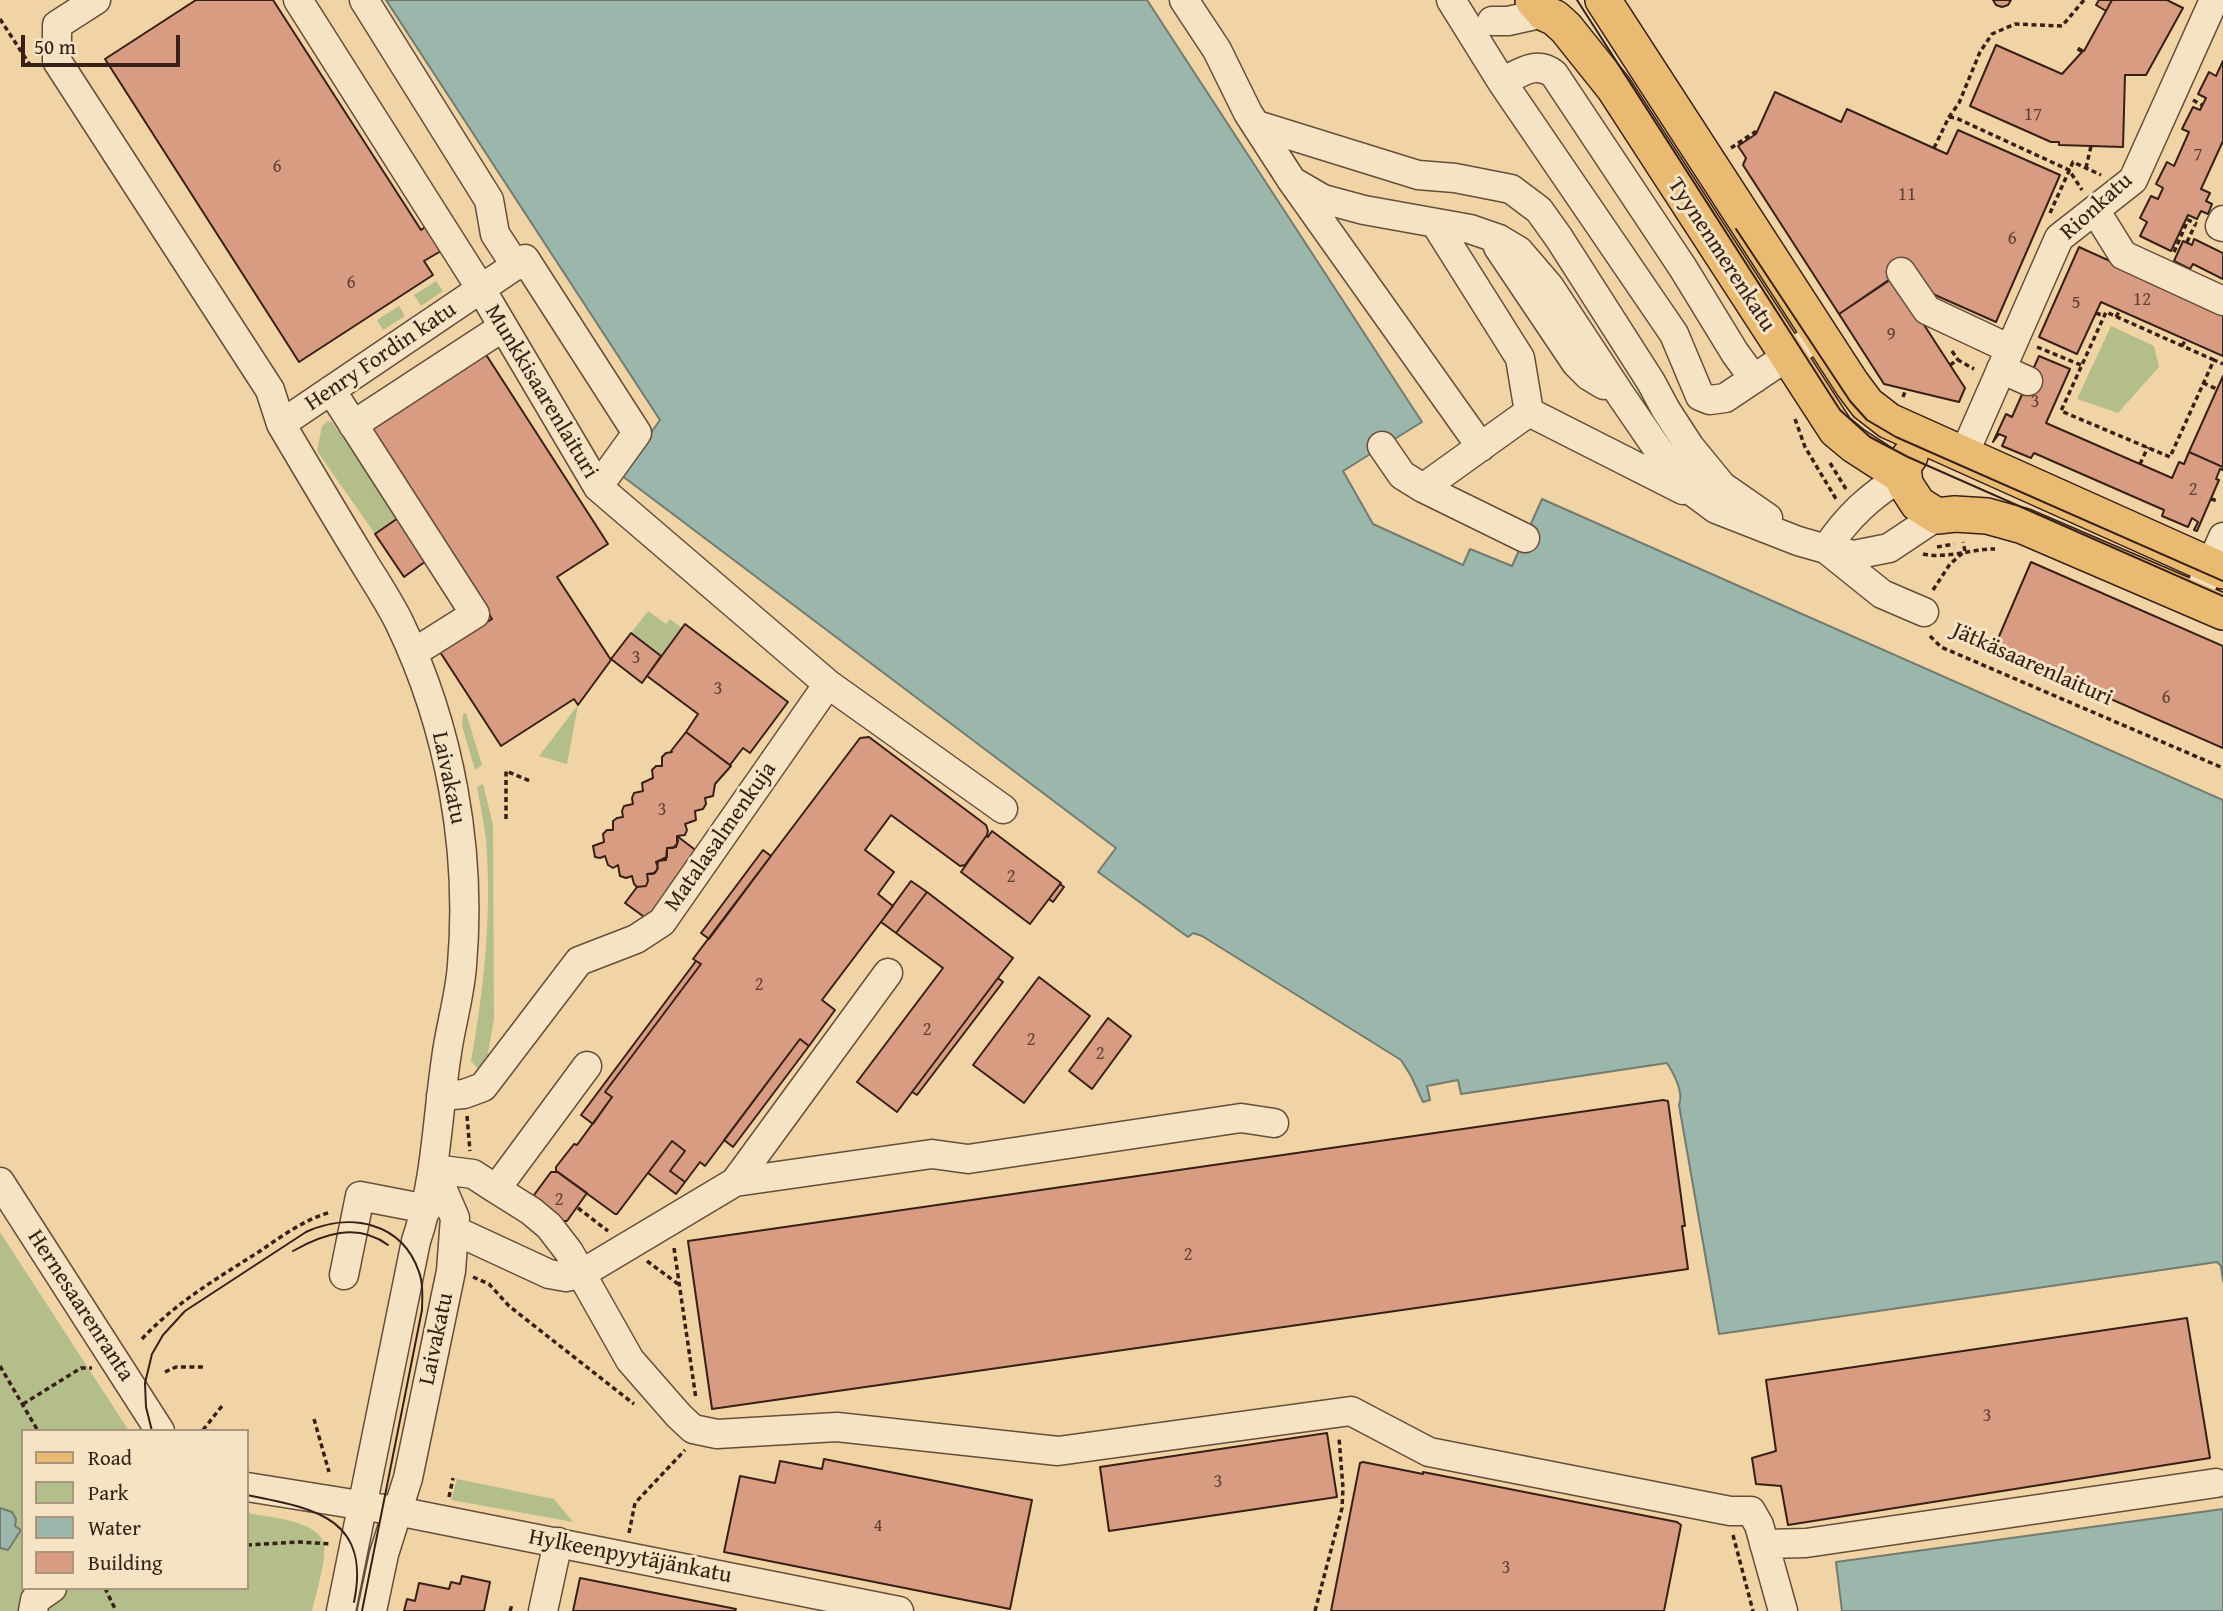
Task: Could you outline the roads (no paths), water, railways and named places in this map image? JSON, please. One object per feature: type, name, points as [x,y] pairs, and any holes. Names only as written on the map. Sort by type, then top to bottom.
[{"type":"main road","name":"Tyynenmerenkatu","points":[[1544,10],[1570,19],[1586,14],[1601,0],[1819,335],[1867,404],[1889,421],[1964,454],[2219,558]]},
{"type":"main road","name":"Tyynenmerenkatu","points":[[1544,10],[1575,38],[1614,88],[1836,430],[1902,476],[1910,495],[1918,504],[1937,516]]},
{"type":"main road","points":[[1902,476],[1908,457],[1932,439]]},
{"type":"main road","points":[[1937,516],[1987,516],[2023,526],[2209,606]]},
{"type":"street","name":"Laivakatu","points":[[96,0],[57,25],[57,61],[270,390],[281,424],[400,622],[421,672],[446,755],[460,837],[464,903],[462,966],[441,1096],[434,1169],[427,1209],[416,1241],[341,1611]]},
{"type":"street","name":"Munkkisaarenlaituri","points":[[298,0],[481,289],[598,487],[828,684],[1003,809]]},
{"type":"street","points":[[364,0],[489,200],[495,234],[516,265],[526,259],[637,433],[598,487]]},
{"type":"street","points":[[1184,0],[1217,50],[1248,113],[1292,181],[1481,446]]},
{"type":"street","points":[[1451,0],[1490,18],[1508,21],[1544,10]]},
{"type":"street","name":"Rionkatu","points":[[1964,454],[1997,363],[2059,239],[2133,180],[2217,2]]},
{"type":"street","points":[[1490,18],[1502,82],[1646,292],[1680,346],[1700,396],[1710,400],[1725,398],[1819,335]]},
{"type":"street","points":[[1502,82],[1536,66],[1546,67],[1554,74],[1754,379]]},
{"type":"street","points":[[1257,125],[1418,175],[1455,178],[1511,189],[1539,210],[1690,447],[1723,486],[1798,541]]},
{"type":"street","points":[[1292,181],[1322,199],[1364,210],[1470,229],[1519,251],[1534,265],[1549,286],[1670,467],[1689,489],[1716,509]]},
{"type":"street","points":[[2095,211],[2123,255],[2223,301]]},
{"type":"street","points":[[1435,223],[1520,358],[1529,412]]},
{"type":"street","name":"Henry Fordin katu","points":[[281,424],[516,265]]},
{"type":"street","points":[[1646,292],[1683,268]]},
{"type":"street","points":[[1901,272],[1927,310],[1997,363],[2028,381]]},
{"type":"street","points":[[354,425],[503,327]]},
{"type":"street","points":[[331,390],[475,614],[413,653]]},
{"type":"street","points":[[1423,488],[1529,412]]},
{"type":"street","points":[[1529,412],[1643,468],[1716,509],[1826,549],[1854,555],[1889,548],[1937,516]]},
{"type":"street","points":[[1382,446],[1402,475],[1525,538]]},
{"type":"street","points":[[1826,549],[1838,531],[1872,495],[1902,476]]},
{"type":"street","points":[[1826,549],[1882,594],[1924,612]]},
{"type":"street","points":[[2209,606],[2219,558]]},
{"type":"street","name":"Matalasalmenkuja","points":[[441,1096],[464,1094],[483,1087],[579,961],[635,939],[662,922],[828,684]]},
{"type":"street","points":[[735,1182],[888,973]]},
{"type":"street","points":[[496,1189],[587,1066]]},
{"type":"street","points":[[454,1230],[548,1274],[566,1278],[580,1274],[735,1182],[932,1154],[968,1160],[1241,1118],[1274,1122]]},
{"type":"street","name":"Laivakatu","points":[[372,1611],[384,1554],[408,1478],[451,1271],[455,1218],[434,1169]]},
{"type":"street","points":[[434,1169],[473,1174],[550,1226],[569,1252],[630,1360],[693,1429],[690,1440],[717,1434],[837,1427],[1058,1451],[1350,1411],[1429,1452],[1730,1511],[1751,1511],[1759,1525],[1783,1611]]},
{"type":"street","name":"Hernesaarenranta","points":[[0,1182],[159,1429]]},
{"type":"street","points":[[345,1275],[360,1196],[427,1209]]},
{"type":"street","points":[[1764,1544],[1806,1543],[2216,1483]]},
{"type":"street","points":[[248,1487],[362,1505]]},
{"type":"street","name":"Hylkeenpyytäjänkatu","points":[[362,1505],[558,1542],[840,1605],[898,1611]]},
{"type":"street","points":[[544,1611],[558,1542]]},
{"type":"street","points":[[33,1611],[35,1600],[49,1590]]},
{"type":"water","points":[[386,0],[1147,0],[1422,422],[1343,471],[1373,524],[1463,565],[1470,549],[1512,566],[1542,499],[2223,800],[2223,1281],[2221,1266],[2217,1262],[1719,1334],[1679,1105],[1679,1089],[1667,1063],[1461,1094],[1458,1080],[1427,1086],[1430,1100],[1423,1102],[1401,1060],[1202,936],[1193,933],[1188,937],[1098,872],[1116,848],[621,475],[660,420]]},
{"type":"water","points":[[0,1508],[12,1512],[16,1519],[15,1526],[21,1530],[8,1550],[0,1548]]},
{"type":"water","points":[[2223,1509],[2223,1611],[1842,1611],[1836,1562]]},
{"type":"tram line","points":[[1577,0],[1840,410],[1870,437],[1908,457],[2223,596]]},
{"type":"tram line","points":[[1736,229],[1850,401],[1867,420],[1896,437],[2223,581]]},
{"type":"tram line","points":[[152,1429],[146,1407],[145,1383],[152,1354],[163,1335],[185,1311],[306,1232],[323,1226],[340,1223],[373,1226],[400,1242],[411,1255],[421,1277],[422,1310],[362,1611]]},
{"type":"tram line","points":[[293,1251],[328,1236],[352,1232],[376,1238],[388,1245]]},
{"type":"tram line","points":[[248,1495],[314,1512],[331,1521],[345,1534],[354,1551],[357,1573],[354,1602]]}]
